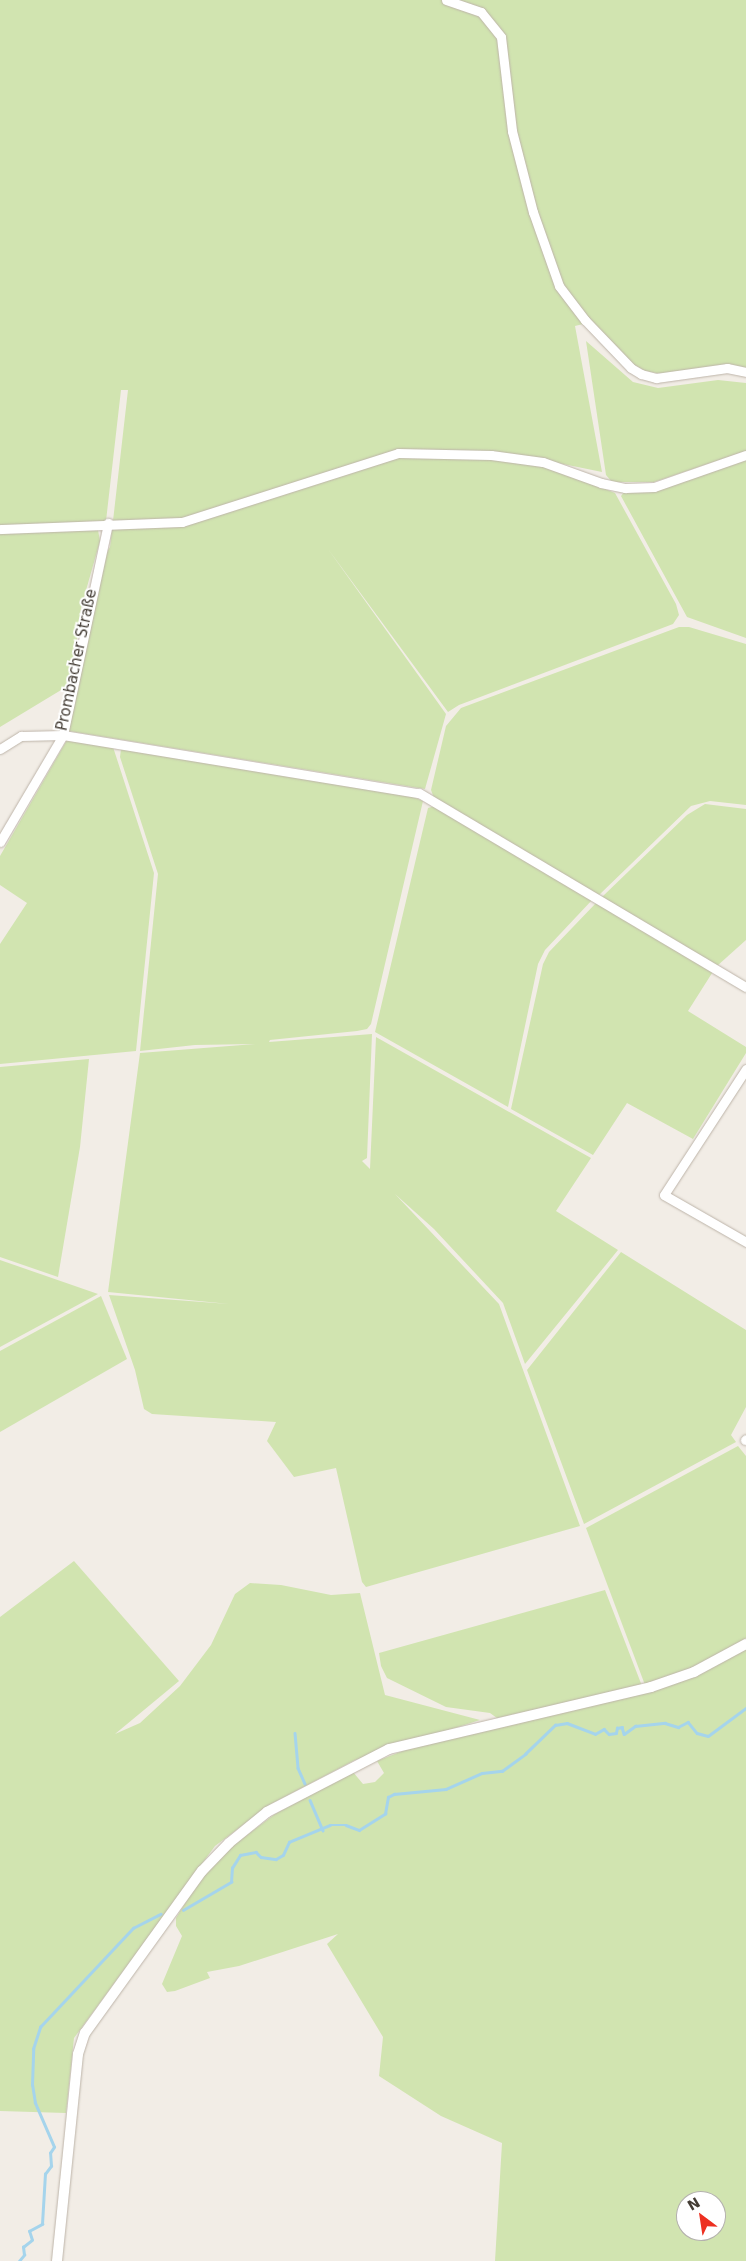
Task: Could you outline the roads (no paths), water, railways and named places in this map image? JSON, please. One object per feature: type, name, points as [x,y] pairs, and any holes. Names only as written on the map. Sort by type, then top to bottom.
[{"type":"street","points":[[446,0],[481,12],[501,37],[512,131],[533,212],[559,286],[585,320],[625,362],[641,374],[656,378],[727,368],[746,372]]},
{"type":"street","points":[[0,529],[108,523],[182,522],[398,452],[492,455],[543,462],[601,483],[625,488],[654,487],[746,455]]},
{"type":"street","name":"Prombacher Straße","points":[[0,842],[63,735],[108,523]]},
{"type":"street","points":[[0,750],[21,736],[63,735],[419,793],[746,986]]},
{"type":"street","points":[[746,1069],[664,1196],[746,1242]]},
{"type":"street","points":[[57,2261],[78,2054],[85,2033],[202,1871],[229,1842],[267,1812],[389,1749],[651,1687],[694,1672],[746,1644]]},
{"type":"waterway","points":[[183,1910],[231,1882],[232,1868],[240,1855],[256,1852],[261,1857],[276,1859],[283,1855],[289,1842],[330,1825],[346,1825],[359,1830],[385,1814],[388,1797],[394,1794],[446,1789],[482,1773],[502,1771],[525,1754],[555,1725],[567,1723],[595,1734],[604,1729],[609,1734],[616,1733],[617,1728],[622,1727],[624,1734],[635,1726],[665,1723],[678,1727],[688,1722],[697,1733],[708,1736],[746,1708]]},
{"type":"waterway","points":[[295,1733],[298,1768],[305,1784]]},
{"type":"waterway","points":[[310,1800],[323,1830]]},
{"type":"waterway","points":[[19,2261],[24,2255],[23,2247],[32,2240],[29,2231],[42,2224],[45,2174],[51,2166],[50,2153],[54,2147],[35,2103],[32,2085],[33,2049],[40,2027],[133,1928],[161,1914]]}]
